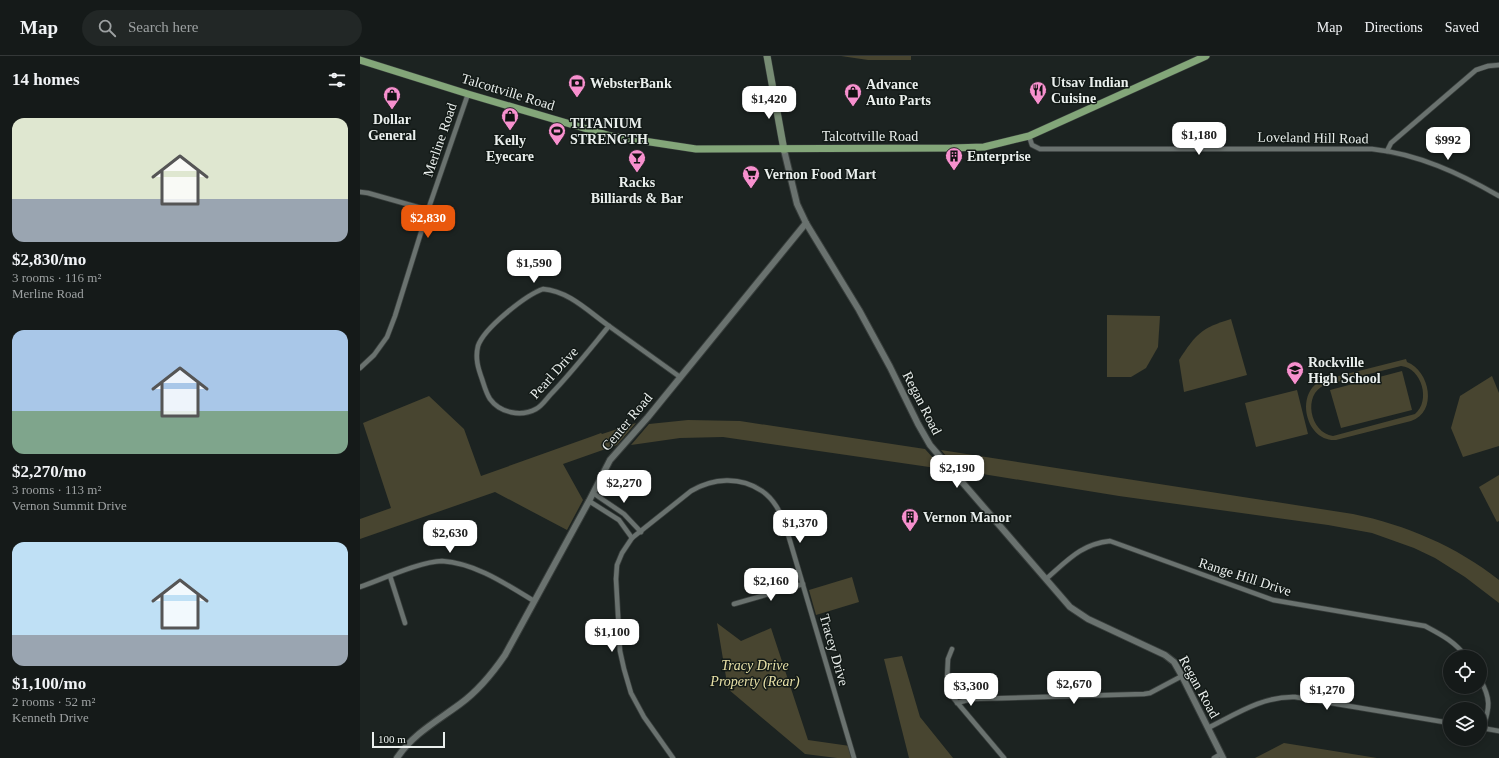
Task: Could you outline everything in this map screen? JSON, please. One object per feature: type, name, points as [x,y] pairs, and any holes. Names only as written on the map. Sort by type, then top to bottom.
[{"type":"main road","points":[[767,56],[784,150]]},
{"type":"main road","name":"Talcottville Road","points":[[360,60],[468,94],[611,136],[696,149],[784,150],[984,147],[1029,136],[1206,56]]},
{"type":"street","name":"Loveland Hill Road","points":[[1029,136],[1032,145],[1040,149],[1266,148],[1387,150],[1391,143],[1476,70],[1488,66],[1499,65]]},
{"type":"street","name":"Merline Road","points":[[360,368],[374,355],[387,337],[428,210],[468,94]]},
{"type":"street","name":"Regan Road","points":[[784,150],[797,204],[806,223],[859,310],[890,366],[918,424],[930,445],[1070,607],[1080,615],[1165,655],[1174,662],[1222,756]]},
{"type":"street","points":[[1387,150],[1457,173],[1499,196]]},
{"type":"street","points":[[360,192],[368,192],[428,210]]},
{"type":"street","name":"Center Road","points":[[397,758],[404,747],[418,734],[460,704],[479,688],[493,672],[505,655],[610,460],[648,417],[806,223]]},
{"type":"street","name":"Pearl Drive","points":[[609,326],[559,386],[537,408],[524,413],[510,413],[498,407],[490,398],[477,367],[478,346],[491,327],[530,295],[543,289],[564,293],[680,377]]},
{"type":"street","name":"Tracey Drive","points":[[632,538],[701,485],[727,480],[742,482],[762,491],[778,509],[785,524],[854,758]]},
{"type":"street","points":[[593,493],[624,514],[641,532]]},
{"type":"street","points":[[589,501],[619,520],[632,538],[617,565],[616,579],[620,651],[631,693],[644,717],[673,758]]},
{"type":"street","name":"Range Hill Drive","points":[[1046,579],[1085,547],[1097,542],[1110,541],[1273,600],[1425,626],[1439,633],[1462,650]]},
{"type":"street","points":[[360,587],[424,564],[441,561],[471,567],[534,601]]},
{"type":"street","points":[[390,576],[405,623]]},
{"type":"street","points":[[734,604],[803,584]]},
{"type":"street","points":[[952,649],[948,659],[946,680],[950,694],[956,703],[1004,758]]},
{"type":"street","points":[[956,703],[971,699],[1144,694],[1150,693],[1182,676]]},
{"type":"street","points":[[1487,692],[1489,710],[1487,715]]},
{"type":"street","points":[[1208,728],[1249,707],[1265,701],[1285,697],[1443,722]]},
{"type":"street","points":[[1487,729],[1499,731]]},
{"type":"street","points":[[1214,758],[1222,756]]},
{"type":"green space","points":[[841,56],[911,56],[911,60],[868,60]]},
{"type":"green space","points":[[1107,315],[1160,316],[1158,347],[1146,368],[1131,377],[1107,377]]},
{"type":"green space","points":[[1231,319],[1247,375],[1184,392],[1179,360],[1200,333],[1221,322]]},
{"type":"green space","points":[[1406,359],[1407,362],[1415,367],[1421,374],[1428,392],[1428,401],[1420,416],[1411,421],[1336,440],[1325,438],[1317,433],[1311,425],[1307,415],[1306,404],[1308,394],[1314,386],[1323,380]],"holes":[[[1401,366],[1408,368],[1419,379],[1422,386],[1423,401],[1415,414],[1333,436],[1325,433],[1314,421],[1311,404],[1313,396],[1325,385]]]},
{"type":"green space","points":[[1402,371],[1412,410],[1341,428],[1330,390]]},
{"type":"green space","points":[[1492,376],[1499,393],[1499,446],[1463,457],[1451,428],[1460,396]]},
{"type":"green space","points":[[1297,390],[1308,434],[1256,447],[1245,403]]},
{"type":"green space","points":[[429,396],[464,429],[481,476],[601,433],[602,434],[636,423],[617,445],[563,464],[583,500],[567,530],[495,492],[360,539],[360,519],[391,508],[363,423]]},
{"type":"green space","points":[[688,420],[740,421],[925,449],[943,469],[723,437],[680,438],[631,445],[649,424]]},
{"type":"green space","points":[[941,450],[1353,514],[1392,524],[1430,538],[1483,568],[1499,580],[1499,603],[1465,577],[1435,558],[1414,548],[1372,533],[1328,525],[1119,496],[958,470]]},
{"type":"green space","points":[[1499,475],[1499,521],[1497,522],[1479,487]]},
{"type":"green space","points":[[852,577],[859,602],[816,615],[809,590]]},
{"type":"green space","name":"Tracy Drive Property (Rear)","points":[[717,623],[741,641],[771,628],[808,740],[850,746],[853,758],[837,758],[805,754],[728,689]]},
{"type":"green space","points":[[902,656],[920,717],[953,758],[909,758],[884,659]]},
{"type":"green space","points":[[1284,743],[1377,758],[1255,758]]},
{"type":"place","name":"WebsterBank","points":[[577,98]]},
{"type":"place","name":"Utsav Indian Cuisine","points":[[1038,105]]},
{"type":"place","name":"Advance Auto Parts","points":[[853,107]]},
{"type":"place","name":"Dollar General","points":[[392,110]]},
{"type":"place","name":"Kelly Eyecare","points":[[510,131]]},
{"type":"place","name":"TITANIUM STRENGTH","points":[[557,146]]},
{"type":"place","name":"Enterprise","points":[[954,171]]},
{"type":"place","name":"Racks Billiards & Bar","points":[[637,173]]},
{"type":"place","name":"Vernon Food Mart","points":[[751,189]]},
{"type":"place","name":"Rockville High School","points":[[1295,385]]},
{"type":"place","name":"Vernon Manor","points":[[910,532]]}]
